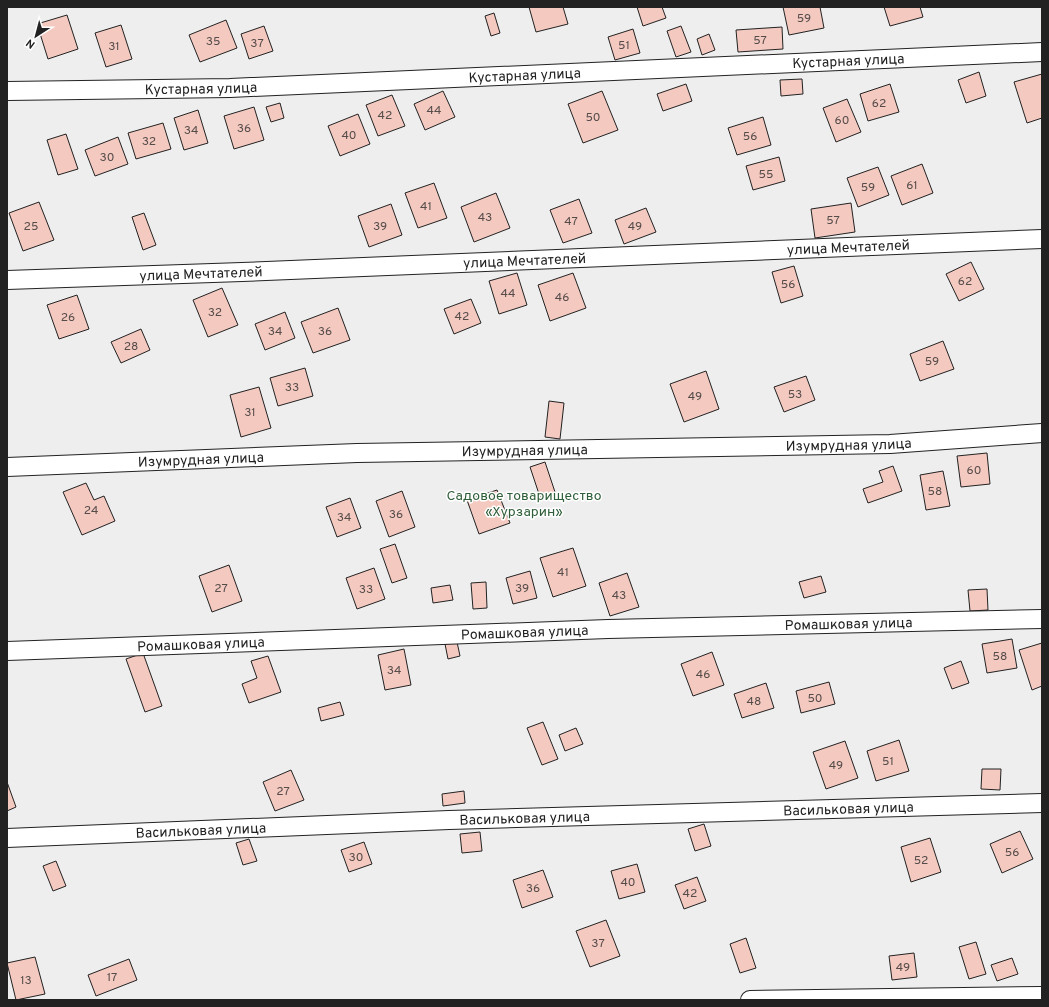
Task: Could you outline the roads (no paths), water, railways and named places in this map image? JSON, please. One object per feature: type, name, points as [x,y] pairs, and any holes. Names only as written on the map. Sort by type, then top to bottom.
[{"type":"street","name":"Кустарная улица","points":[[7,91],[230,88],[1042,52]]},
{"type":"street","name":"улица Мечтателей","points":[[7,280],[266,271],[1042,239]]},
{"type":"street","name":"Изумрудная улица","points":[[7,467],[357,453],[890,444],[1042,433]]},
{"type":"street","name":"Ромашковая улица","points":[[7,651],[608,629],[1042,620]]},
{"type":"street","name":"Васильковая улица","points":[[7,838],[449,820],[1042,803]]},
{"type":"street","points":[[750,1000],[1042,996]]},
{"type":"park label","name":"Садовое товарищество «Хурзарин»","points":[[524,504]]}]
